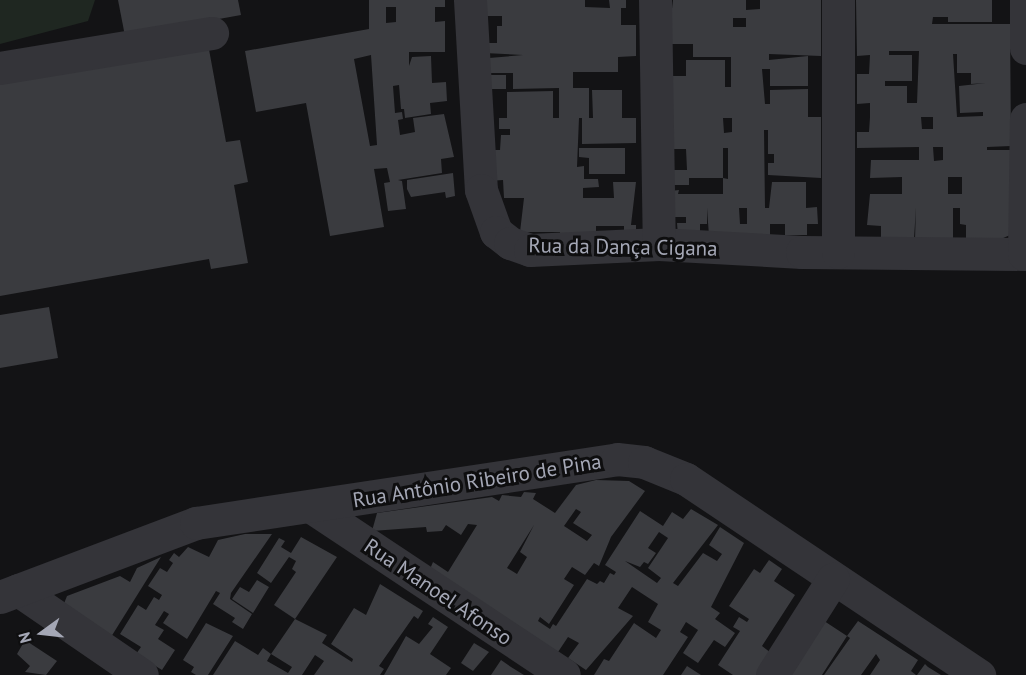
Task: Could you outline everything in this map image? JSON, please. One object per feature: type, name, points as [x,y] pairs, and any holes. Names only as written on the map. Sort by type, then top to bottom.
[{"type":"street","name":"Rua da Dança Cigana","points":[[470,0],[481,190],[496,232],[510,243],[530,250],[659,244],[838,252],[1025,254]]},
{"type":"street","points":[[655,0],[659,244]]},
{"type":"street","points":[[838,0],[838,252]]},
{"type":"street","points":[[1026,0],[1026,48]]},
{"type":"street","points":[[0,68],[212,33]]},
{"type":"street","points":[[1025,254],[1026,119]]},
{"type":"street","name":"Rua Antônio Ribeiro de Pina","points":[[9,593],[195,523],[312,508],[587,461],[617,459],[645,462],[686,479],[979,675]]},
{"type":"street","name":"Rua Manoel Afonso","points":[[312,508],[564,675]]},
{"type":"street","points":[[772,675],[833,579]]},
{"type":"street","points":[[9,593],[142,675]]},
{"type":"shaded area","points":[[0,0],[95,0],[88,21],[0,44]]},
{"type":"building","points":[[118,0],[238,0],[241,15],[125,36]]},
{"type":"building","points":[[369,0],[445,0],[445,7],[435,7],[435,22],[445,21],[445,52],[409,52],[409,66],[412,57],[431,56],[432,83],[446,82],[447,101],[430,103],[431,114],[405,118],[404,109],[401,109],[399,85],[393,86],[395,113],[402,112],[403,119],[398,120],[400,135],[415,132],[413,118],[444,114],[454,157],[441,159],[442,173],[398,180],[402,181],[406,209],[388,211],[384,183],[390,182],[387,168],[374,169],[384,227],[330,236],[306,103],[256,112],[245,51],[369,29]],"holes":[[[386,7],[396,7],[396,22],[386,23]],[[371,55],[377,145],[370,146],[354,59]]]},
{"type":"building","points":[[483,0],[585,0],[585,7],[610,8],[609,0],[626,0],[626,8],[621,8],[621,25],[636,25],[636,56],[618,57],[618,72],[573,72],[573,88],[589,88],[589,118],[593,118],[592,90],[622,90],[622,118],[636,118],[636,143],[582,144],[582,118],[579,118],[577,167],[584,166],[584,179],[598,179],[599,187],[583,188],[583,198],[614,198],[613,182],[636,182],[631,225],[636,225],[636,237],[624,237],[624,226],[596,226],[596,238],[560,239],[560,232],[520,232],[524,198],[504,198],[503,180],[489,181],[487,150],[500,150],[501,135],[510,135],[510,129],[499,129],[499,118],[507,118],[507,92],[553,91],[553,118],[559,118],[559,88],[513,89],[513,73],[489,73],[489,58],[523,55],[484,53],[483,43],[497,43],[497,26],[502,26],[502,16],[483,16]]},
{"type":"building","points":[[673,0],[746,0],[746,10],[760,9],[760,0],[821,0],[821,56],[769,54],[769,60],[808,56],[808,86],[770,86],[770,69],[762,69],[765,104],[770,104],[770,90],[808,89],[808,117],[821,117],[821,178],[768,175],[768,163],[774,163],[774,154],[768,154],[768,130],[764,130],[765,208],[769,208],[772,182],[806,182],[806,208],[817,207],[818,224],[807,224],[807,235],[785,235],[785,224],[770,224],[770,237],[709,236],[707,208],[707,224],[700,224],[700,236],[678,236],[677,223],[686,223],[686,217],[673,217],[670,191],[679,190],[678,194],[723,194],[723,178],[689,178],[689,185],[669,185],[669,170],[687,170],[686,149],[669,149],[668,76],[686,76],[686,60],[725,60],[725,87],[731,87],[731,57],[693,57],[693,44],[668,44]],"holes":[[[733,18],[746,18],[746,27],[733,27]],[[723,118],[732,118],[732,132],[724,133]],[[723,148],[728,148],[728,179],[723,178]],[[739,208],[747,208],[747,224],[740,224]]]},
{"type":"building","points":[[856,0],[992,0],[992,22],[948,22],[948,17],[933,17],[932,24],[1010,24],[1011,146],[987,147],[987,150],[1011,150],[1010,235],[1001,239],[966,239],[966,225],[960,224],[960,208],[953,208],[953,239],[915,239],[916,207],[914,239],[881,237],[881,226],[867,225],[870,194],[902,194],[902,177],[870,178],[871,160],[919,160],[919,147],[857,148],[857,132],[869,132],[870,103],[857,104],[857,74],[869,74],[870,55],[857,56]],"holes":[[[889,51],[919,51],[917,103],[907,103],[907,86],[885,86],[885,81],[912,81],[912,55],[889,55]],[[953,54],[957,54],[957,73],[971,73],[971,84],[986,83],[959,86],[960,113],[983,112],[983,116],[957,117]],[[921,117],[933,117],[933,129],[922,129]],[[933,147],[943,147],[943,160],[934,161]],[[948,177],[962,177],[962,194],[948,194]]]},
{"type":"building","points":[[208,44],[226,142],[240,140],[248,182],[234,185],[248,263],[211,269],[209,259],[0,296],[0,81]]},
{"type":"building","points":[[484,75],[506,75],[506,89],[485,89]]},
{"type":"building","points":[[579,148],[625,148],[625,174],[589,174],[589,158],[579,157]]},
{"type":"building","points":[[453,173],[455,196],[446,198],[445,192],[411,197],[407,189],[407,180]]},
{"type":"building","points":[[49,307],[58,358],[0,368],[0,315]]},
{"type":"building","points":[[596,480],[629,481],[645,491],[611,537],[599,566],[594,563],[585,575],[572,567],[564,579],[574,585],[549,624],[540,617],[538,621],[550,629],[553,624],[556,626],[587,579],[597,584],[600,581],[604,583],[610,573],[614,575],[616,572],[605,565],[640,511],[663,526],[672,512],[683,519],[691,509],[718,525],[673,583],[678,586],[703,553],[717,561],[722,554],[709,545],[720,527],[744,543],[711,607],[720,613],[715,619],[735,633],[725,647],[714,640],[698,663],[683,653],[698,630],[686,622],[680,632],[688,637],[663,675],[594,675],[604,659],[609,661],[634,623],[656,638],[661,630],[648,622],[658,604],[632,587],[618,608],[633,616],[586,670],[568,658],[579,643],[568,637],[558,652],[430,569],[433,562],[448,572],[477,525],[468,524],[461,535],[446,525],[442,531],[427,532],[426,527],[372,531],[377,513],[492,497],[499,501],[502,495],[521,497],[524,492],[536,493],[533,499],[555,513],[576,485]],"holes":[[[576,509],[581,512],[573,523],[592,535],[587,541],[564,526]],[[534,525],[520,552],[527,557],[517,574],[507,568]],[[659,532],[668,538],[648,568],[661,578],[657,583],[625,561],[640,567],[644,562],[648,564],[656,553],[648,548]]]},
{"type":"building","points":[[245,534],[272,534],[231,593],[230,599],[252,614],[243,629],[232,622],[235,618],[213,604],[220,593],[216,591],[187,639],[163,623],[169,614],[164,611],[155,625],[164,630],[158,639],[175,650],[162,670],[136,654],[141,647],[120,634],[138,605],[146,610],[154,597],[159,600],[162,595],[148,586],[160,568],[167,572],[173,563],[169,560],[174,553],[179,557],[188,547],[209,557],[218,540]]},
{"type":"building","points":[[301,537],[337,557],[295,619],[274,605],[296,572],[292,569],[296,561],[289,557],[271,583],[257,573],[279,538],[285,541],[281,547],[291,553]]},
{"type":"building","points":[[161,557],[111,637],[63,606],[67,596],[120,576],[130,582],[137,568]]},
{"type":"building","points":[[769,560],[782,569],[774,581],[795,595],[762,646],[771,653],[757,675],[733,675],[718,665],[740,631],[733,627],[739,617],[747,622],[749,619],[729,606],[754,569],[760,573]]},
{"type":"building","points":[[257,580],[269,587],[253,613],[232,599],[240,587],[249,592]]},
{"type":"building","points":[[380,584],[423,611],[418,619],[414,616],[379,666],[384,669],[380,675],[314,675],[324,661],[315,655],[302,675],[213,675],[235,641],[258,655],[263,648],[271,654],[295,619],[327,635],[322,643],[352,662],[353,659],[331,644],[354,608],[366,615]],"holes":[[[271,654],[292,667],[288,673],[267,661]]]},
{"type":"building","points":[[815,615],[847,636],[822,675],[776,675]]},
{"type":"building","points":[[433,617],[448,627],[430,654],[451,668],[446,675],[384,675],[406,636],[419,644],[433,627],[428,624]]},
{"type":"building","points":[[858,621],[918,660],[911,671],[916,675],[870,675],[880,660],[876,654],[861,675],[824,675],[850,638],[847,636]]},
{"type":"building","points":[[206,623],[233,636],[208,675],[196,675],[191,672],[194,667],[183,660]]},
{"type":"building","points":[[25,640],[57,661],[46,675],[25,672],[30,666],[17,654]]},
{"type":"building","points":[[474,643],[489,652],[473,671],[461,663]]},
{"type":"building","points":[[501,660],[511,667],[524,675],[491,675]]},
{"type":"building","points":[[925,664],[928,667],[941,675],[917,675]]},
{"type":"building","points":[[687,666],[701,675],[681,675]]}]
